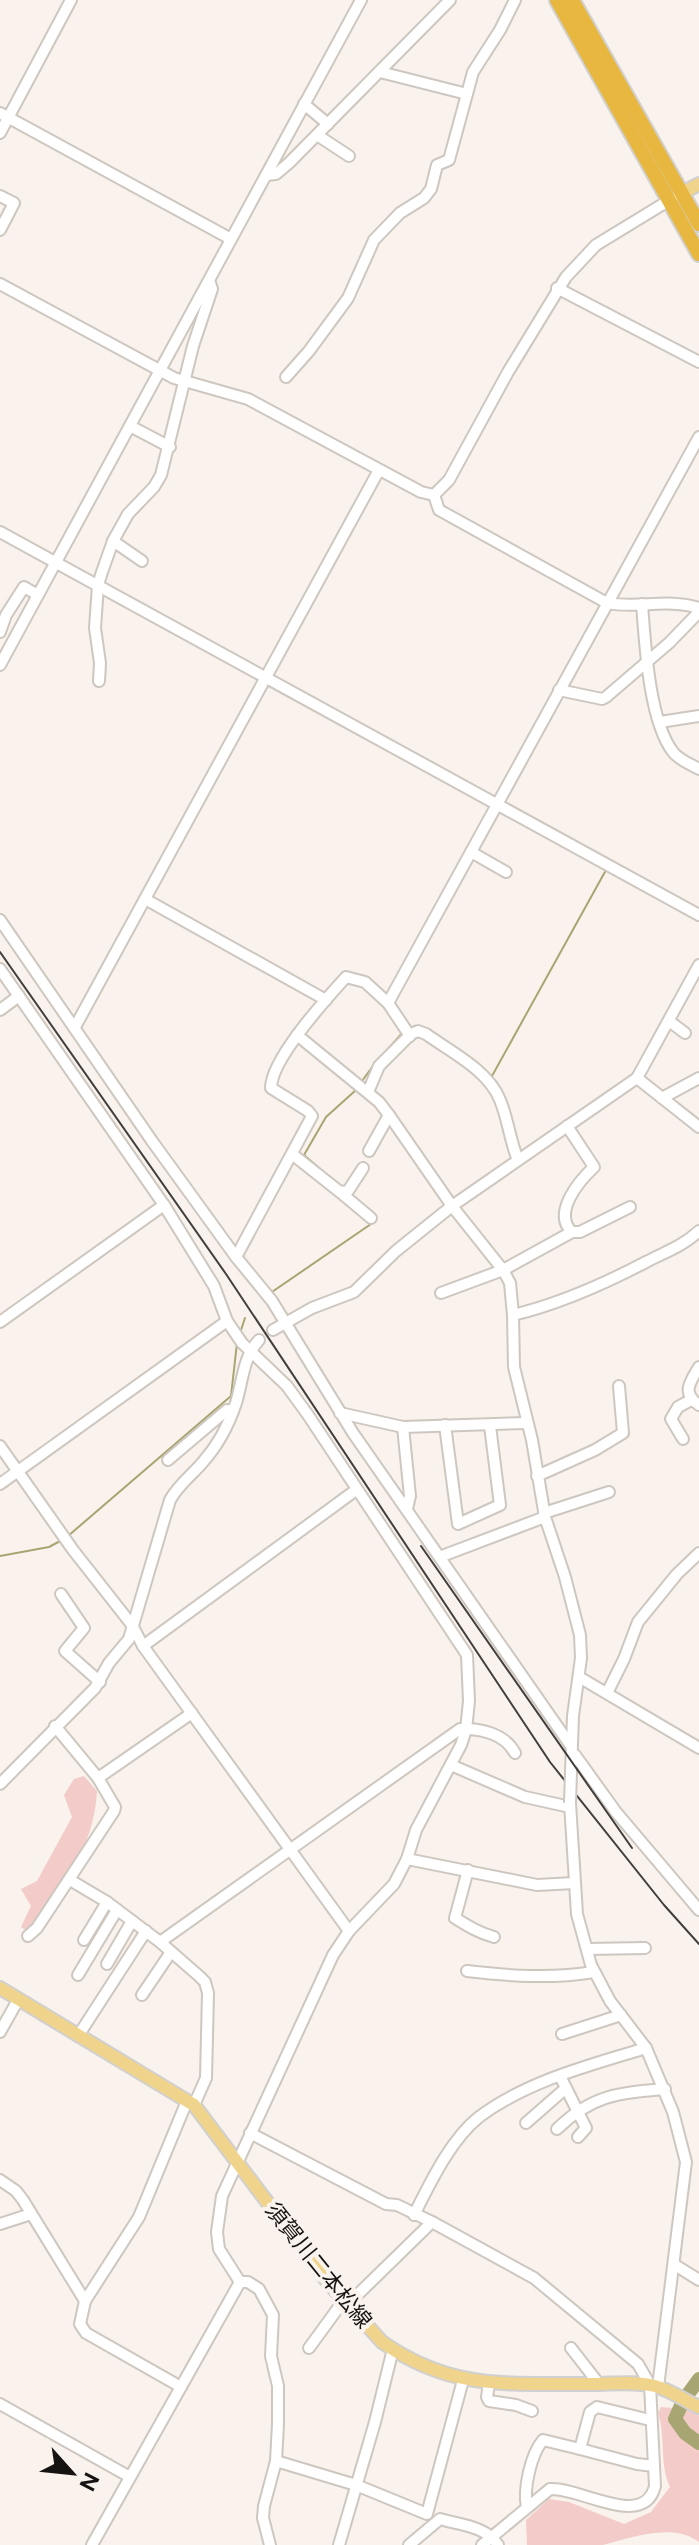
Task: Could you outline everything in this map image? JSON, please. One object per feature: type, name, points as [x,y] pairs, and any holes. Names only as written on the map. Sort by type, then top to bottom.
[{"type":"highway","points":[[557,0],[675,196],[699,224]]},
{"type":"highway","points":[[572,0],[675,196],[699,254]]},
{"type":"main road","points":[[675,196],[699,184]]},
{"type":"main road","name":"須賀川二本松線","points":[[0,1988],[191,2103],[326,2280],[382,2342],[393,2349],[427,2368],[463,2380],[658,2388],[697,2406]]},
{"type":"street","points":[[0,133],[4,116],[71,0]]},
{"type":"street","points":[[0,665],[361,0]]},
{"type":"street","points":[[266,175],[276,174],[450,0]]},
{"type":"street","points":[[286,377],[348,298],[374,240],[400,213],[424,198],[431,189],[437,165],[449,160],[473,72],[515,0]]},
{"type":"street","points":[[380,72],[467,94]]},
{"type":"street","points":[[304,104],[328,124]]},
{"type":"street","points":[[4,116],[231,239]]},
{"type":"street","points":[[317,135],[349,156]]},
{"type":"street","points":[[0,196],[14,203],[0,230]]},
{"type":"street","points":[[434,495],[449,480],[557,288],[596,245],[675,196]]},
{"type":"street","points":[[99,681],[95,628],[98,585],[113,541],[133,506],[154,487],[170,447],[193,346],[212,289],[210,281]]},
{"type":"street","points":[[0,284],[160,371],[186,382],[248,399],[421,492],[434,495]]},
{"type":"street","points":[[557,288],[699,362]]},
{"type":"street","points":[[130,426],[170,447]]},
{"type":"street","points":[[388,1003],[699,437]]},
{"type":"street","points":[[75,1027],[379,470]]},
{"type":"street","points":[[434,495],[439,510],[607,603],[665,602],[699,610]]},
{"type":"street","points":[[0,532],[699,915]]},
{"type":"street","points":[[113,541],[142,561]]},
{"type":"street","points":[[0,632],[6,615],[24,587],[38,595]]},
{"type":"street","points":[[642,604],[647,661],[660,722],[674,754],[699,769]]},
{"type":"street","points":[[559,690],[602,699],[647,661],[699,610]]},
{"type":"street","points":[[660,722],[699,716]]},
{"type":"street","points":[[471,852],[506,872]]},
{"type":"street","points":[[145,899],[326,1000]]},
{"type":"street","points":[[0,920],[236,1257],[272,1301],[340,1413],[442,1556],[616,1812],[699,1910]]},
{"type":"street","points":[[273,1330],[312,1308],[354,1292],[396,1251],[452,1206],[637,1078],[699,965]]},
{"type":"street","points":[[0,969],[164,1205],[214,1286],[227,1321],[242,1342],[287,1386],[467,1655],[469,1701],[466,1728],[451,1765],[416,1830],[407,1859],[394,1884],[349,1931],[333,1955],[222,2196],[217,2232],[219,2249],[240,2282]]},
{"type":"street","points":[[236,1257],[311,1120],[311,1113],[273,1092],[270,1082],[297,1035],[346,977],[350,977],[365,982],[388,1003],[410,1036]]},
{"type":"street","points":[[0,1010],[19,996]]},
{"type":"street","points":[[669,1021],[685,1033]]},
{"type":"street","points":[[362,1088],[379,1066],[410,1036],[418,1031],[426,1034],[487,1079],[501,1102],[518,1160]]},
{"type":"street","points":[[297,1035],[362,1088],[389,1115],[510,1283],[514,1367],[544,1515],[565,1577],[582,1648],[570,1805],[577,1914],[594,1972],[610,2001],[646,2048],[665,2089],[686,2162],[675,2265],[666,2303],[658,2388],[650,2420],[655,2489],[641,2506],[627,2506],[550,2489],[527,2507],[495,2541],[482,2545]]},
{"type":"street","points":[[637,1078],[699,1127]]},
{"type":"street","points":[[662,1098],[699,1078]]},
{"type":"street","points":[[369,1151],[389,1115]]},
{"type":"street","points":[[567,1126],[594,1167],[581,1179],[564,1213],[566,1226],[572,1232]]},
{"type":"street","points":[[292,1154],[371,1218]]},
{"type":"street","points":[[340,1192],[348,1191],[363,1168]]},
{"type":"street","points":[[0,1322],[164,1205]]},
{"type":"street","points":[[441,1293],[503,1270],[572,1232],[580,1232],[630,1207]]},
{"type":"street","points":[[513,1315],[543,1308],[625,1273],[698,1235]]},
{"type":"street","points":[[0,1484],[227,1321]]},
{"type":"street","points":[[242,1342],[259,1340]]},
{"type":"street","points":[[0,1784],[100,1682],[109,1663],[129,1639],[170,1500],[223,1435],[233,1411],[242,1342]]},
{"type":"street","points":[[683,1439],[671,1419],[678,1407],[695,1402],[687,1387],[699,1367]]},
{"type":"street","points":[[537,1476],[595,1450],[623,1433],[619,1386]]},
{"type":"street","points":[[168,1460],[227,1410],[233,1411]]},
{"type":"street","points":[[340,1413],[403,1427],[527,1423]]},
{"type":"street","points":[[445,1425],[458,1524],[500,1505],[490,1426]]},
{"type":"street","points":[[403,1427],[410,1496],[407,1509]]},
{"type":"street","points":[[0,1446],[73,1550],[132,1625],[143,1646],[349,1931]]},
{"type":"street","points":[[143,1646],[356,1490]]},
{"type":"street","points":[[442,1556],[609,1492]]},
{"type":"street","points":[[607,1693],[643,1614],[699,1553]]},
{"type":"street","points":[[61,1594],[84,1628],[65,1651],[100,1682]]},
{"type":"street","points":[[579,1677],[699,1748]]},
{"type":"street","points":[[98,1778],[192,1713]]},
{"type":"street","points":[[28,1936],[70,1880],[115,1807],[98,1778],[55,1726]]},
{"type":"street","points":[[160,1942],[460,1729],[505,1739],[515,1753]]},
{"type":"street","points":[[451,1765],[525,1797],[570,1805]]},
{"type":"street","points":[[407,1859],[537,1885],[574,1883]]},
{"type":"street","points":[[468,1870],[455,1918],[476,1932],[494,1937]]},
{"type":"street","points":[[70,1880],[107,1902],[160,1942],[205,1982],[208,1993],[206,2078],[191,2103],[139,2217],[85,2301],[80,2324],[83,2331],[181,2387]]},
{"type":"street","points":[[84,1940],[107,1902]]},
{"type":"street","points":[[78,1975],[117,1910]]},
{"type":"street","points":[[107,1964],[132,1921]]},
{"type":"street","points":[[78,2036],[146,1931]]},
{"type":"street","points":[[587,1949],[645,1948]]},
{"type":"street","points":[[142,1995],[171,1952]]},
{"type":"street","points":[[467,1971],[516,1977],[555,1977],[594,1972]]},
{"type":"street","points":[[0,2032],[18,2000]]},
{"type":"street","points":[[562,2034],[621,2015]]},
{"type":"street","points":[[414,2215],[438,2169],[478,2118],[560,2076],[646,2048]]},
{"type":"street","points":[[560,2076],[586,2128],[578,2137]]},
{"type":"street","points":[[526,2123],[566,2088]]},
{"type":"street","points":[[557,2129],[577,2110],[621,2093],[665,2089]]},
{"type":"street","points":[[250,2133],[386,2204],[397,2205],[432,2222],[534,2278],[638,2364],[658,2388]]},
{"type":"street","points":[[0,2180],[16,2191],[85,2301]]},
{"type":"street","points":[[0,2224],[31,2214]]},
{"type":"street","points":[[309,2348],[346,2302],[432,2222]]},
{"type":"street","points":[[675,2265],[699,2280]]},
{"type":"street","points":[[92,2545],[240,2282]]},
{"type":"street","points":[[240,2282],[248,2282],[259,2289],[273,2315],[271,2356],[279,2397],[276,2461],[263,2518],[270,2545]]},
{"type":"street","points":[[571,2348],[599,2384]]},
{"type":"street","points":[[339,2545],[393,2349]]},
{"type":"street","points":[[427,2514],[463,2380]]},
{"type":"street","points":[[489,2383],[489,2401],[532,2411]]},
{"type":"street","points":[[0,2404],[130,2477]]},
{"type":"street","points":[[580,2449],[590,2412],[597,2407],[650,2420]]},
{"type":"street","points":[[527,2507],[528,2482],[541,2442],[545,2439],[654,2466]]},
{"type":"street","points":[[276,2461],[356,2485],[440,2519],[476,2529],[495,2541]]},
{"type":"street","points":[[409,2545],[440,2519]]},
{"type":"shaded area","points":[[84,1776],[97,1791],[90,1831],[64,1883],[30,1933],[21,1927],[31,1906],[21,1889],[37,1881],[72,1817],[64,1795],[74,1779]]},
{"type":"shaded area","points":[[661,2407],[695,2410],[699,2416],[699,2542],[689,2536],[664,2532],[603,2545],[527,2545],[526,2520],[549,2499],[569,2502],[624,2524],[651,2512],[670,2487],[658,2413]]},
{"type":"waterway","points":[[486,1073],[492,1076],[606,870]]},
{"type":"waterway","points":[[362,1081],[404,1031]]},
{"type":"waterway","points":[[341,1187],[304,1155],[326,1117],[356,1090]]},
{"type":"waterway","points":[[269,1294],[371,1224],[377,1218],[374,1214]]},
{"type":"waterway","points":[[240,1333],[245,1318]]},
{"type":"waterway","points":[[68,1536],[231,1396],[237,1343]]},
{"type":"waterway","points":[[0,1556],[49,1547],[62,1540]]},
{"type":"waterway","points":[[699,2379],[683,2401],[675,2419],[685,2433],[699,2443]]},
{"type":"railway","points":[[0,952],[226,1274],[550,1762],[699,1944]]},
{"type":"railway","points":[[421,1546],[632,1848]]}]
